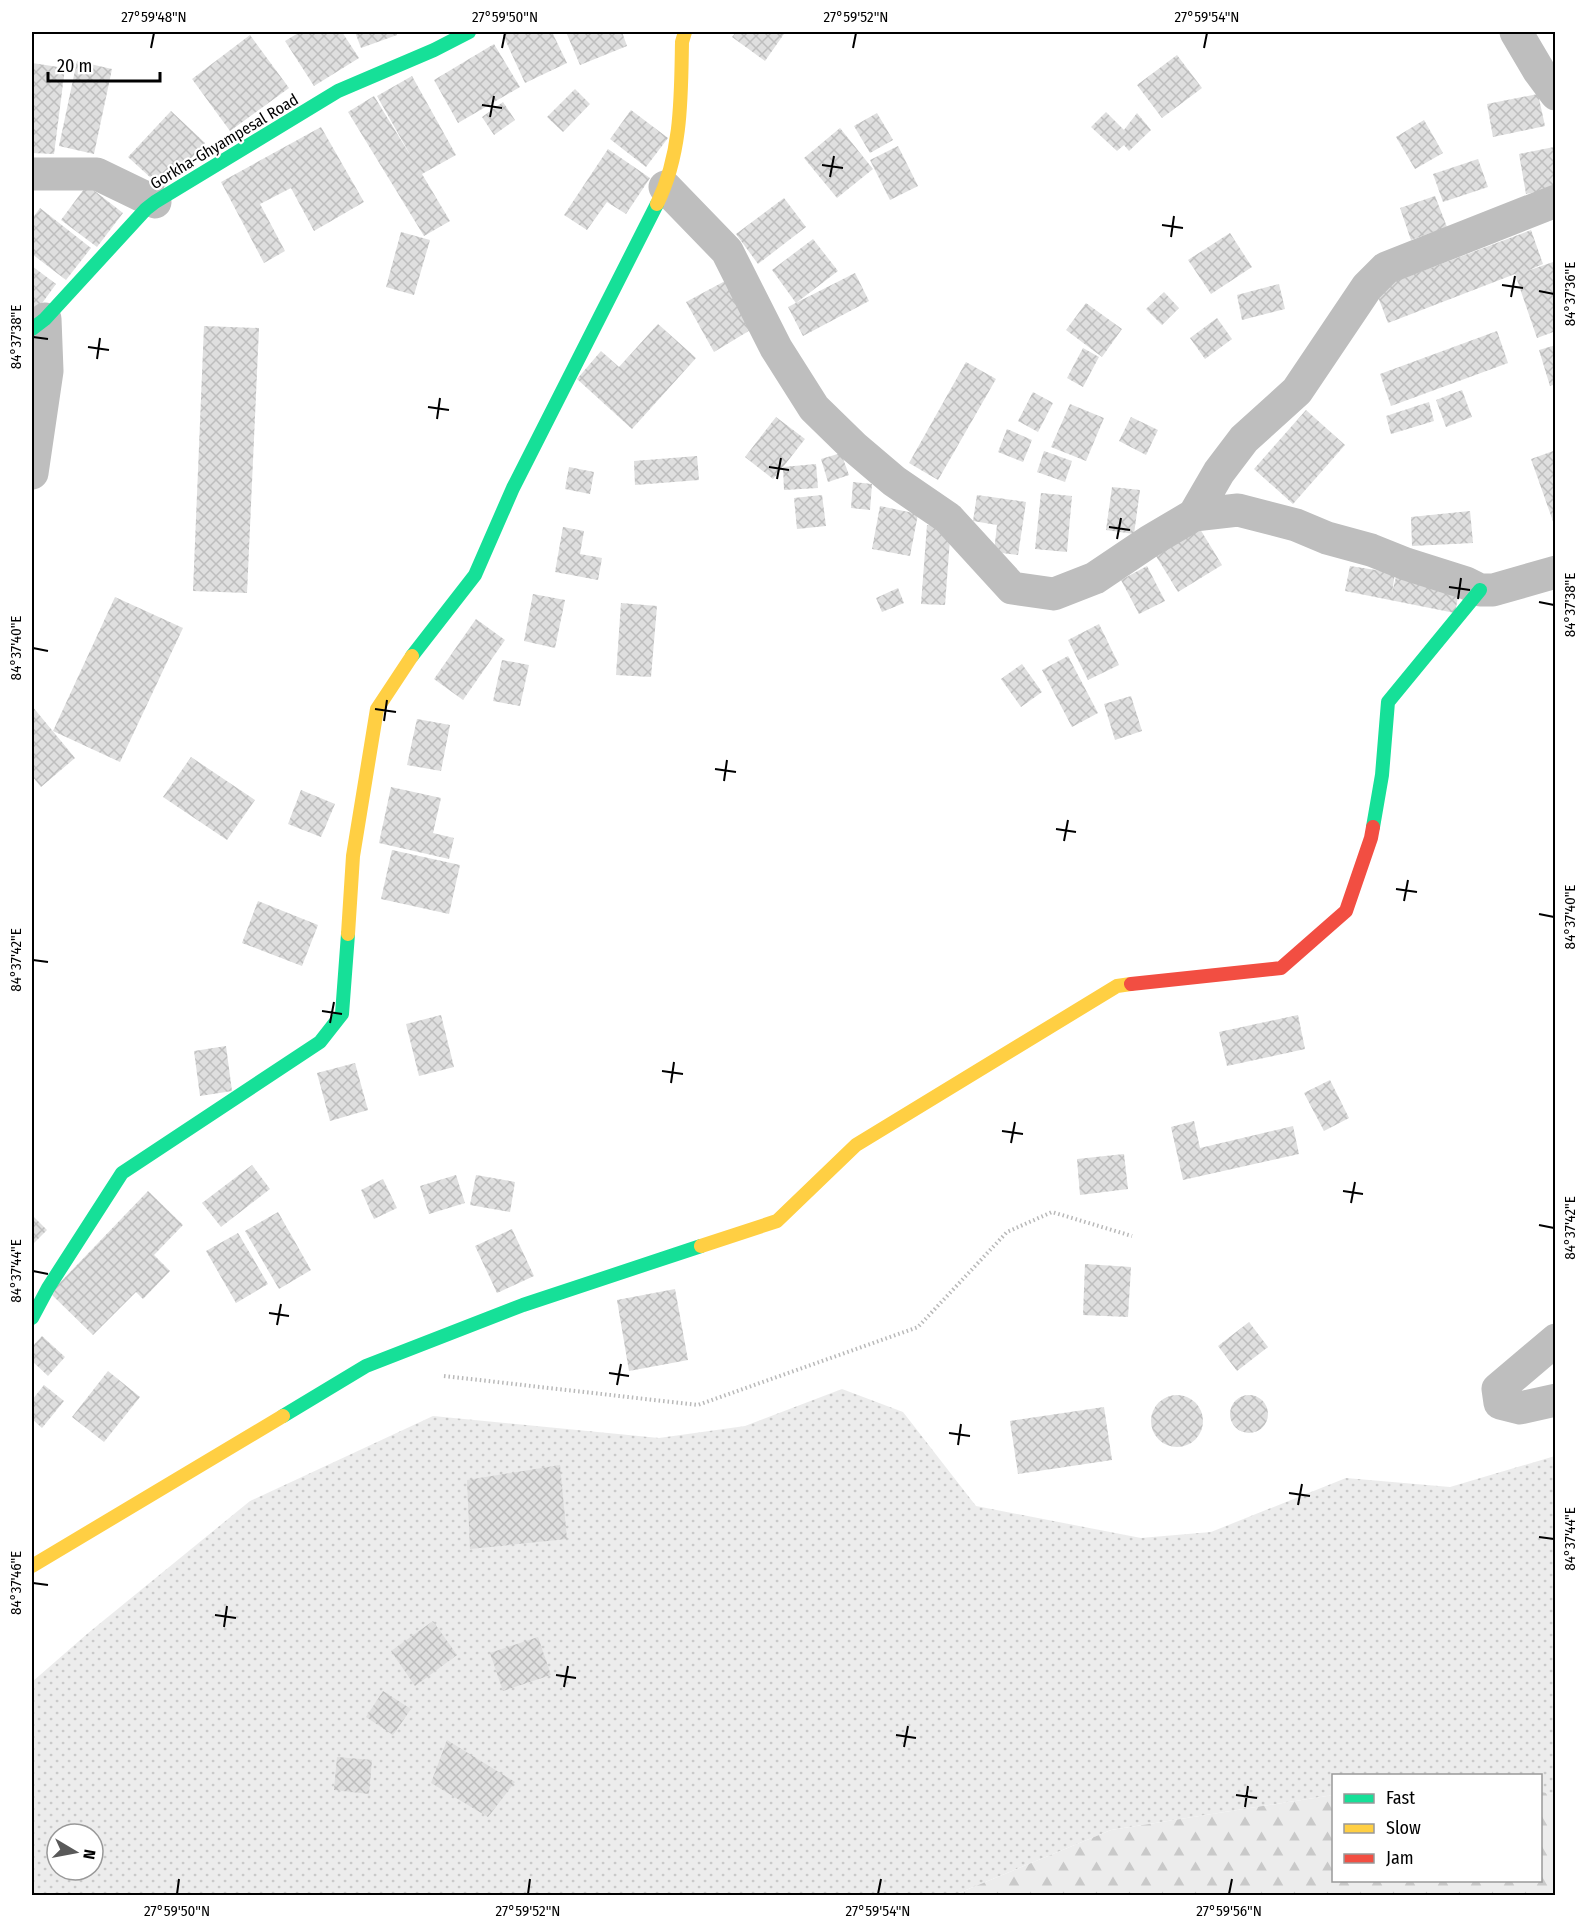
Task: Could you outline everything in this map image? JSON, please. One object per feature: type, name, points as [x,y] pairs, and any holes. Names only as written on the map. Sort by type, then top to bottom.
[{"type":"street","name":"Gorkha-Ghyampesal Road","points":[[38,324],[155,202],[338,91],[434,50],[469,32]]},
{"type":"street","points":[[32,1318],[48,1288],[123,1173],[320,1042],[342,1014],[353,856],[377,709],[411,657],[475,575],[513,488],[665,187],[672,167],[681,112],[682,42],[685,32]]},
{"type":"street","points":[[1516,32],[1539,71],[1556,94]]},
{"type":"street","points":[[32,174],[97,174],[155,202]]},
{"type":"street","points":[[665,187],[727,250],[776,348],[814,408],[854,447],[894,481],[948,518],[1012,588],[1054,594],[1095,578],[1150,540],[1194,515],[1238,510],[1296,525],[1327,538],[1371,550],[1466,583],[1480,590],[1493,590],[1556,572]]},
{"type":"street","points":[[1194,515],[1225,464],[1244,439],[1297,391],[1368,287],[1386,268],[1556,201]]},
{"type":"street","points":[[32,472],[47,370],[38,324]]},
{"type":"street","points":[[32,1566],[366,1366],[523,1305],[777,1221],[856,1144],[1117,986],[1281,968],[1346,911],[1371,838],[1382,775],[1388,702],[1480,590]]},
{"type":"street","points":[[1556,1340],[1498,1389],[1500,1403],[1520,1408],[1556,1400]]},
{"type":"path","points":[[437,1375],[698,1405],[918,1327],[1007,1232],[1052,1212],[1132,1236]]},
{"type":"green space","points":[[842,1389],[903,1412],[976,1506],[1141,1538],[1211,1532],[1346,1478],[1450,1487],[1555,1456],[1555,1794],[1542,1792],[1542,1774],[1332,1774],[1332,1795],[1111,1830],[954,1895],[32,1895],[32,1682],[250,1501],[433,1416],[659,1438],[745,1426]]},
{"type":"green space","points":[[1542,1792],[1555,1794],[1555,1895],[954,1895],[1111,1830],[1332,1795],[1332,1882],[1542,1882]]},
{"type":"building","points":[[300,32],[342,32],[359,58],[314,86],[285,41]]},
{"type":"building","points":[[355,32],[396,32],[397,35],[361,48]]},
{"type":"building","points":[[510,32],[552,32],[567,63],[525,83],[503,35]]},
{"type":"building","points":[[566,32],[622,32],[627,46],[580,65]]},
{"type":"building","points":[[736,32],[780,32],[784,34],[765,61],[732,37]]},
{"type":"building","points":[[250,35],[289,88],[230,131],[192,79]]},
{"type":"building","points":[[494,44],[520,87],[458,123],[434,80]]},
{"type":"building","points":[[1177,55],[1202,88],[1162,118],[1137,85]]},
{"type":"building","points":[[77,61],[112,69],[94,154],[59,146]]},
{"type":"building","points":[[32,63],[65,68],[54,154],[32,153]]},
{"type":"building","points":[[412,76],[456,155],[422,174],[450,221],[424,236],[348,112],[374,96],[412,158],[377,96]]},
{"type":"building","points":[[575,89],[590,104],[563,132],[547,117]]},
{"type":"building","points":[[1538,94],[1545,126],[1493,137],[1487,104]]},
{"type":"building","points":[[503,102],[515,120],[494,135],[482,117]]},
{"type":"building","points":[[631,110],[668,138],[646,167],[610,139]]},
{"type":"building","points":[[171,111],[205,143],[163,189],[128,157]]},
{"type":"building","points":[[1106,112],[1124,130],[1137,113],[1151,130],[1129,151],[1124,145],[1117,151],[1091,127]]},
{"type":"building","points":[[877,113],[893,140],[870,153],[854,126]]},
{"type":"building","points":[[1424,120],[1443,153],[1415,169],[1396,137]]},
{"type":"building","points":[[321,127],[364,202],[314,231],[291,188],[260,204],[285,251],[264,263],[221,182]]},
{"type":"building","points":[[840,128],[873,169],[837,198],[804,158]]},
{"type":"building","points":[[898,146],[918,186],[890,200],[870,160]]},
{"type":"building","points":[[1554,147],[1556,188],[1526,194],[1519,154]]},
{"type":"building","points":[[608,149],[650,178],[626,214],[607,202],[587,230],[564,215]]},
{"type":"building","points":[[1478,159],[1488,187],[1443,202],[1433,174]]},
{"type":"building","points":[[87,185],[123,213],[97,247],[61,220]]},
{"type":"building","points":[[1435,196],[1447,227],[1411,240],[1400,208]]},
{"type":"building","points":[[784,198],[806,227],[758,264],[736,234]]},
{"type":"building","points":[[40,208],[91,248],[66,280],[32,254],[32,219]]},
{"type":"building","points":[[1531,230],[1543,264],[1527,271],[1556,261],[1556,331],[1537,338],[1515,274],[1388,323],[1375,289]]},
{"type":"building","points":[[401,232],[430,240],[414,295],[386,287]]},
{"type":"building","points":[[1230,233],[1252,267],[1211,294],[1188,260]]},
{"type":"building","points":[[813,239],[838,271],[796,303],[772,270]]},
{"type":"building","points":[[32,266],[56,284],[32,317]]},
{"type":"building","points":[[855,273],[869,301],[803,336],[788,307]]},
{"type":"building","points":[[725,281],[752,329],[714,352],[686,302]]},
{"type":"building","points":[[1279,284],[1285,309],[1242,320],[1237,295]]},
{"type":"building","points":[[1164,292],[1179,308],[1162,325],[1146,309]]},
{"type":"building","points":[[1086,303],[1122,329],[1102,357],[1066,330]]},
{"type":"building","points":[[1217,318],[1232,339],[1205,359],[1190,338]]},
{"type":"building","points":[[658,324],[696,358],[632,429],[577,379],[601,351],[619,367]]},
{"type":"building","points":[[204,326],[259,328],[247,593],[193,591]]},
{"type":"building","points":[[1497,331],[1508,363],[1391,406],[1380,374]]},
{"type":"building","points":[[1556,345],[1556,384],[1550,386],[1539,350]]},
{"type":"building","points":[[1083,348],[1099,357],[1083,387],[1067,378]]},
{"type":"building","points":[[966,362],[996,379],[938,480],[909,463]]},
{"type":"building","points":[[1462,390],[1472,417],[1446,427],[1436,400]]},
{"type":"building","points":[[1033,392],[1053,403],[1038,432],[1018,421]]},
{"type":"building","points":[[1429,402],[1434,421],[1391,434],[1386,416]]},
{"type":"building","points":[[1070,404],[1104,418],[1086,461],[1051,447]]},
{"type":"building","points":[[1306,410],[1345,445],[1293,504],[1254,469]]},
{"type":"building","points":[[776,417],[805,439],[773,479],[745,457]]},
{"type":"building","points":[[1131,417],[1158,430],[1146,455],[1119,441]]},
{"type":"building","points":[[1007,429],[1032,440],[1023,462],[998,452]]},
{"type":"building","points":[[1556,450],[1556,527],[1555,527],[1531,459]]},
{"type":"building","points":[[1044,451],[1072,461],[1065,482],[1037,472]]},
{"type":"building","points":[[841,453],[849,475],[828,482],[821,459]]},
{"type":"building","points":[[697,456],[699,480],[635,485],[634,461]]},
{"type":"building","points":[[816,464],[818,488],[784,490],[783,467]]},
{"type":"building","points":[[569,467],[594,472],[590,494],[565,489]]},
{"type":"building","points":[[853,482],[872,484],[870,510],[851,508]]},
{"type":"building","points":[[1112,487],[1140,490],[1134,534],[1106,530]]},
{"type":"building","points":[[1041,493],[1072,496],[1067,552],[1035,549]]},
{"type":"building","points":[[822,495],[826,526],[797,529],[794,498]]},
{"type":"building","points":[[977,495],[1026,502],[1018,555],[994,552],[997,525],[973,521]]},
{"type":"building","points":[[880,506],[918,514],[910,556],[872,549]]},
{"type":"building","points":[[1470,511],[1473,543],[1412,546],[1411,517]]},
{"type":"building","points":[[927,525],[951,526],[945,605],[921,604]]},
{"type":"building","points":[[563,527],[584,531],[580,554],[602,558],[598,580],[555,572]]},
{"type":"building","points":[[1200,529],[1222,565],[1178,592],[1156,556]]},
{"type":"building","points":[[1147,566],[1165,601],[1139,614],[1121,580]]},
{"type":"building","points":[[1350,566],[1395,573],[1392,593],[1397,573],[1460,587],[1455,613],[1345,591]]},
{"type":"building","points":[[898,588],[904,603],[882,612],[876,598]]},
{"type":"building","points":[[533,594],[565,600],[555,648],[524,641]]},
{"type":"building","points":[[115,597],[183,628],[120,762],[53,731]]},
{"type":"building","points":[[621,603],[657,606],[651,677],[616,675]]},
{"type":"building","points":[[476,619],[505,640],[463,700],[434,679]]},
{"type":"building","points":[[1099,624],[1119,665],[1088,680],[1068,640]]},
{"type":"building","points":[[1068,656],[1098,713],[1072,727],[1042,670]]},
{"type":"building","points":[[502,660],[529,665],[520,706],[493,701]]},
{"type":"building","points":[[1022,664],[1042,692],[1021,707],[1001,679]]},
{"type":"building","points":[[1131,696],[1142,731],[1115,740],[1104,704]]},
{"type":"building","points":[[32,706],[75,758],[41,787],[32,776]]},
{"type":"building","points":[[417,719],[450,725],[441,771],[407,765]]},
{"type":"building","points":[[191,757],[255,800],[227,840],[163,797]]},
{"type":"building","points":[[391,787],[441,798],[433,833],[454,838],[449,859],[379,843]]},
{"type":"building","points":[[301,790],[335,804],[321,837],[288,824]]},
{"type":"building","points":[[392,850],[460,865],[449,914],[381,899]]},
{"type":"building","points":[[258,901],[318,925],[302,966],[242,943]]},
{"type":"building","points":[[441,1015],[454,1067],[419,1076],[406,1024]]},
{"type":"building","points":[[1298,1015],[1305,1049],[1227,1066],[1219,1032]]},
{"type":"building","points":[[226,1046],[232,1091],[200,1096],[194,1051]]},
{"type":"building","points":[[355,1063],[368,1110],[330,1121],[317,1073]]},
{"type":"building","points":[[1330,1080],[1349,1118],[1324,1131],[1304,1093]]},
{"type":"building","points":[[1194,1121],[1200,1148],[1293,1126],[1299,1154],[1183,1180],[1171,1127]]},
{"type":"building","points":[[1124,1154],[1128,1189],[1080,1195],[1077,1159]]},
{"type":"building","points":[[252,1165],[270,1189],[221,1227],[202,1203]]},
{"type":"building","points":[[456,1175],[465,1203],[429,1214],[420,1186]]},
{"type":"building","points":[[476,1175],[515,1182],[510,1212],[470,1205]]},
{"type":"building","points":[[383,1179],[397,1208],[374,1219],[361,1190]]},
{"type":"building","points":[[148,1191],[183,1225],[154,1255],[170,1271],[143,1299],[136,1292],[93,1335],[50,1293]]},
{"type":"building","points":[[278,1212],[311,1270],[279,1289],[245,1231]]},
{"type":"building","points":[[32,1215],[47,1230],[32,1245]]},
{"type":"building","points":[[512,1229],[534,1276],[497,1293],[475,1246]]},
{"type":"building","points":[[238,1233],[268,1284],[236,1303],[206,1251]]},
{"type":"building","points":[[1085,1264],[1131,1267],[1128,1317],[1083,1315]]},
{"type":"building","points":[[675,1289],[688,1360],[629,1371],[617,1300]]},
{"type":"building","points":[[1249,1322],[1268,1347],[1237,1371],[1218,1346]]},
{"type":"building","points":[[42,1336],[65,1357],[48,1376],[32,1361],[32,1347]]},
{"type":"building","points":[[108,1371],[140,1397],[104,1442],[72,1417]]},
{"type":"building","points":[[44,1385],[64,1401],[42,1428],[32,1419],[32,1400]]},
{"type":"building","points":[[1172,1395],[1182,1395],[1196,1402],[1203,1421],[1196,1440],[1182,1447],[1172,1447],[1162,1443],[1155,1436],[1151,1426],[1151,1416],[1155,1406],[1162,1399]]},
{"type":"building","points":[[1249,1395],[1263,1400],[1268,1414],[1263,1428],[1249,1433],[1235,1428],[1230,1414],[1235,1400]]},
{"type":"building","points":[[1104,1407],[1112,1460],[1018,1474],[1010,1421]]},
{"type":"building","points":[[560,1465],[567,1539],[470,1549],[467,1480]]},
{"type":"building","points":[[433,1621],[457,1655],[415,1686],[391,1651]]},
{"type":"building","points":[[538,1637],[551,1675],[503,1691],[490,1653]]},
{"type":"building","points":[[383,1691],[411,1709],[393,1735],[366,1717]]},
{"type":"building","points":[[447,1740],[515,1782],[488,1817],[431,1783]]},
{"type":"building","points":[[337,1757],[372,1760],[369,1794],[334,1790]]},
{"type":"traffic: fast","points":[[32,329],[45,319],[155,202],[338,91],[434,50],[469,32]]},
{"type":"traffic: fast","points":[[412,656],[475,575],[513,488],[657,204]]},
{"type":"traffic: fast","points":[[1373,827],[1382,775],[1388,702],[1480,590]]},
{"type":"traffic: fast","points":[[32,1318],[48,1288],[122,1173],[320,1042],[342,1014],[348,934]]},
{"type":"traffic: fast","points":[[283,1416],[366,1366],[523,1305],[701,1246]]},
{"type":"traffic: slow","points":[[657,204],[676,145],[682,42],[685,32]]},
{"type":"traffic: slow","points":[[348,934],[353,856],[377,709],[412,656]]},
{"type":"traffic: slow","points":[[701,1246],[777,1221],[856,1145],[1117,986],[1131,984]]},
{"type":"traffic: slow","points":[[32,1566],[283,1416]]},
{"type":"traffic: jam","points":[[1131,984],[1281,968],[1346,911],[1373,827]]}]
